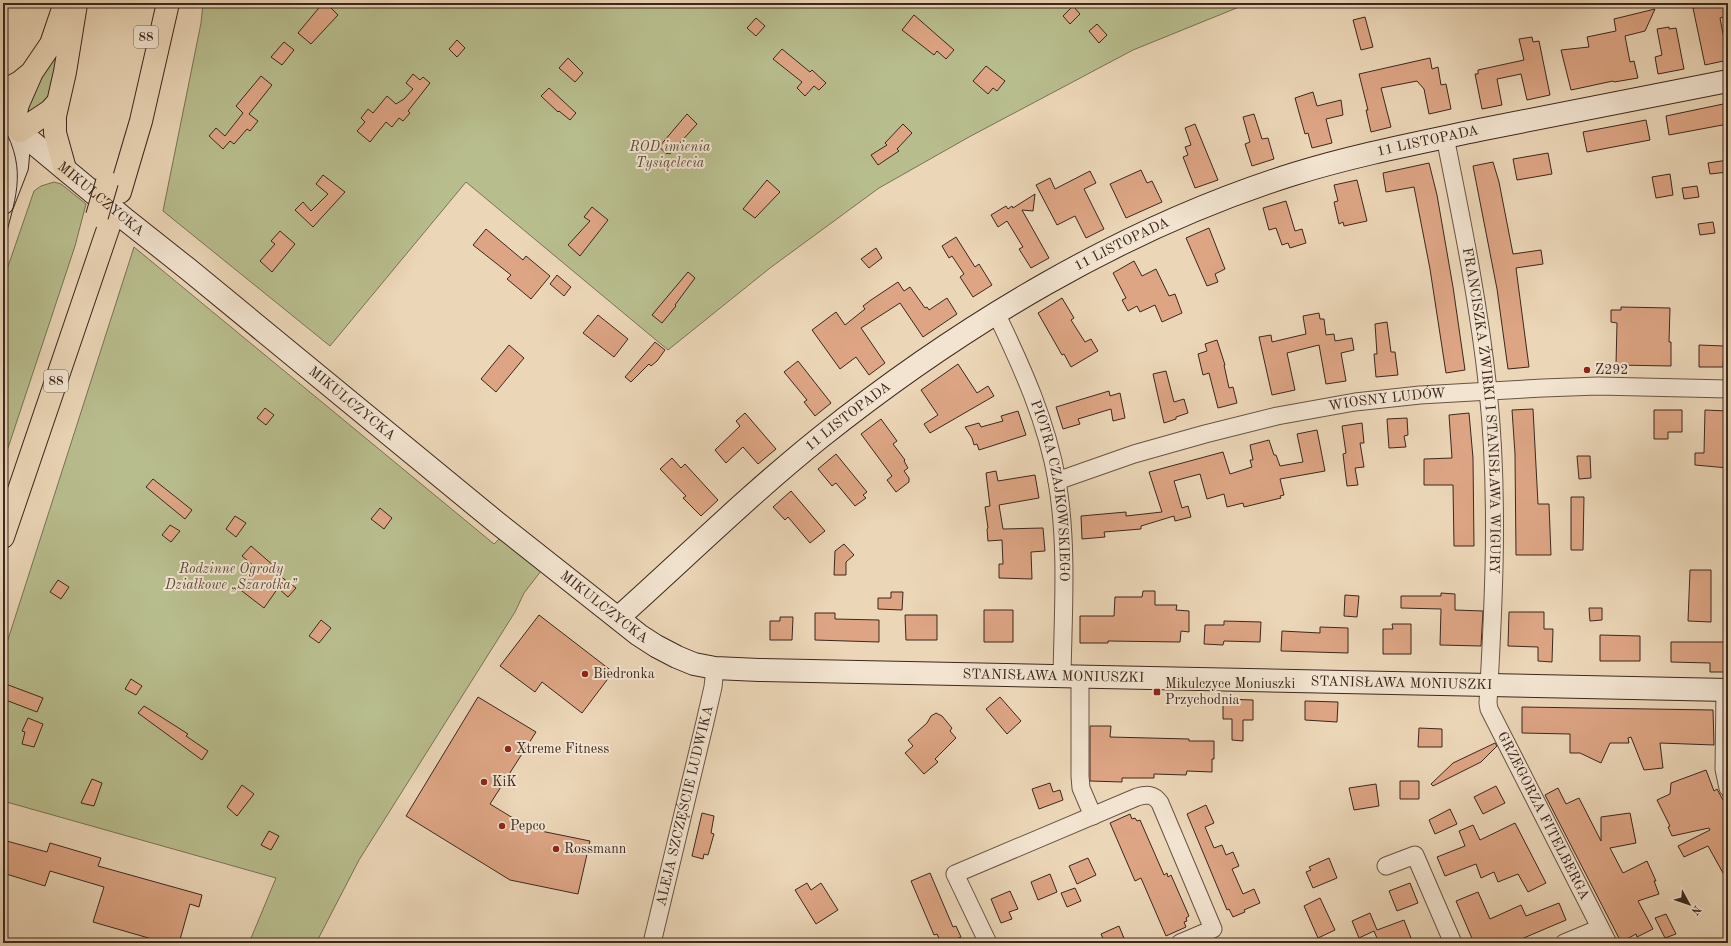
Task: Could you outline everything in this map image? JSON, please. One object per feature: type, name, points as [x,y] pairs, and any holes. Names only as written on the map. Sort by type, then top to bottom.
[{"type":"main road","points":[[58,102],[50,112],[20,131],[16,116],[23,89],[32,72],[51,44],[65,3]]},
{"type":"main road","points":[[65,169],[55,133],[55,116],[65,72],[76,3]]},
{"type":"main road","name":"88","points":[[114,187],[127,114],[153,3]]},
{"type":"main road","name":"88","points":[[3,537],[114,187],[141,120],[168,3]]},
{"type":"main road","points":[[3,91],[20,82],[32,72]]},
{"type":"main road","name":"88","points":[[3,490],[103,221]]},
{"type":"street","name":"11 LISTOPADA","points":[[618,618],[745,502],[819,439],[882,391],[996,314],[1040,287],[1125,242],[1166,223],[1244,191],[1296,173],[1445,137],[1728,81]]},
{"type":"street","name":"MIKULCZYCKA","points":[[3,118],[496,522],[618,618],[656,646],[677,657],[694,664],[715,668]]},
{"type":"street","points":[[3,203],[17,167],[20,131]]},
{"type":"street","name":"FRANCISZKA ŻWIRKI I STANISŁAWA WIGURY","points":[[1445,137],[1467,243],[1479,313],[1488,391],[1493,472],[1495,555],[1489,686]]},
{"type":"street","name":"PIOTRA CZAJKOWSKIEGO","points":[[996,314],[1023,370],[1034,398],[1045,432],[1057,481],[1061,514],[1071,677],[1081,788],[1093,816]]},
{"type":"street","name":"WIOSNY LUDÓW","points":[[1057,481],[1134,454],[1277,416],[1354,402],[1420,395],[1598,386],[1728,389]]},
{"type":"street","name":"STANISŁAWA MONIUSZKI","points":[[715,668],[1071,677],[1727,690]]},
{"type":"street","name":"ALEJA SZCZĘŚCIE LUDWIKA","points":[[652,943],[705,722],[713,687],[715,668]]},
{"type":"street","name":"GRZEGORZA FITELBERGA","points":[[1489,686],[1488,703],[1492,716],[1608,943]]},
{"type":"street","points":[[1727,690],[1724,769],[1728,788]]},
{"type":"street","points":[[988,943],[955,874],[1144,795],[1156,797],[1160,803],[1213,929],[1180,943]]},
{"type":"street","points":[[1386,866],[1415,855],[1453,943]]},
{"type":"street","points":[[1564,943],[1600,928]]},
{"type":"green space","name":"ROD imienia Tysiąclecia","points":[[203,3],[1249,3],[1133,50],[969,137],[879,188],[770,268],[668,350],[466,182],[330,346],[163,211],[201,23]]},
{"type":"green space","points":[[59,46],[55,92],[30,117],[23,110]]},
{"type":"green space","points":[[54,182],[61,184],[86,204],[75,246],[3,463],[3,281],[34,191],[41,186]]},
{"type":"green space","name":"Rodzinne Ogrody Działkowe „Szarotka”","points":[[134,247],[494,544],[501,537],[541,571],[524,593],[515,612],[359,860],[316,943],[249,943],[276,878],[3,801],[3,655]]},
{"type":"building","points":[[323,3],[326,3],[338,15],[311,44],[298,33]]},
{"type":"building","points":[[1705,3],[1726,3],[1728,16],[1720,18],[1728,60],[1705,65],[1693,8],[1705,6]]},
{"type":"building","points":[[1073,6],[1080,14],[1070,24],[1063,16]]},
{"type":"building","points":[[1655,9],[1645,31],[1625,36],[1630,62],[1634,61],[1638,78],[1613,81],[1571,90],[1561,50],[1589,47],[1587,37],[1616,31],[1614,19]]},
{"type":"building","points":[[914,15],[954,50],[946,59],[937,51],[934,55],[902,30]]},
{"type":"building","points":[[1365,17],[1373,47],[1361,50],[1353,20]]},
{"type":"building","points":[[756,18],[765,26],[756,36],[747,28]]},
{"type":"building","points":[[1097,24],[1107,35],[1099,43],[1089,31]]},
{"type":"building","points":[[1669,27],[1669,29],[1676,28],[1684,69],[1658,74],[1655,57],[1662,55],[1657,29]]},
{"type":"building","points":[[1532,37],[1533,42],[1539,41],[1550,95],[1527,100],[1521,74],[1497,79],[1502,105],[1482,109],[1475,74],[1478,74],[1478,70],[1524,60],[1519,39]]},
{"type":"building","points":[[457,40],[465,48],[457,57],[449,49]]},
{"type":"building","points":[[284,42],[294,50],[282,65],[271,57]]},
{"type":"building","points":[[782,49],[810,72],[812,70],[826,83],[819,90],[814,86],[805,96],[797,88],[802,82],[773,59]]},
{"type":"building","points":[[568,58],[583,73],[575,82],[559,68]]},
{"type":"building","points":[[1430,58],[1432,69],[1438,67],[1441,85],[1446,84],[1451,109],[1429,114],[1424,89],[1417,81],[1381,88],[1391,127],[1371,132],[1366,110],[1368,110],[1359,74]]},
{"type":"building","points":[[986,66],[1005,81],[997,91],[993,88],[988,94],[973,81]]},
{"type":"building","points":[[413,74],[420,80],[423,77],[430,83],[408,111],[410,113],[403,121],[399,118],[392,127],[386,122],[370,142],[357,131],[365,122],[361,118],[368,109],[373,113],[387,96],[396,104],[404,99],[413,89],[406,83]]},
{"type":"building","points":[[261,76],[272,85],[249,114],[258,121],[250,131],[247,129],[234,144],[230,141],[223,149],[209,136],[216,128],[225,136],[243,113],[236,106]]},
{"type":"building","points":[[549,88],[576,113],[570,120],[559,111],[558,112],[541,96]]},
{"type":"building","points":[[1313,92],[1317,106],[1341,100],[1343,115],[1326,119],[1332,143],[1312,148],[1308,133],[1305,134],[1295,98]]},
{"type":"building","points":[[1728,103],[1728,124],[1669,135],[1666,116]]},
{"type":"building","points":[[687,114],[697,124],[670,154],[667,154],[659,147]]},
{"type":"building","points":[[1254,114],[1262,139],[1268,138],[1274,159],[1252,166],[1245,144],[1250,142],[1243,117]]},
{"type":"building","points":[[1646,120],[1650,140],[1587,152],[1583,132]]},
{"type":"building","points":[[903,124],[912,133],[897,149],[899,151],[878,165],[871,155],[887,145],[885,143]]},
{"type":"building","points":[[1195,124],[1218,180],[1195,188],[1183,157],[1188,155],[1185,147],[1191,145],[1185,128]]},
{"type":"building","points":[[1548,153],[1552,174],[1517,180],[1513,159]]},
{"type":"building","points":[[1728,160],[1728,172],[1710,174],[1708,163]]},
{"type":"building","points":[[1493,162],[1499,182],[1513,254],[1541,250],[1543,264],[1516,268],[1529,367],[1508,369],[1497,289],[1473,166]]},
{"type":"building","points":[[1429,163],[1437,195],[1453,287],[1465,370],[1446,373],[1430,269],[1414,187],[1386,192],[1383,173]]},
{"type":"building","points":[[1141,170],[1147,183],[1152,181],[1162,202],[1126,218],[1110,184]]},
{"type":"building","points":[[1090,171],[1096,183],[1084,189],[1104,229],[1086,238],[1075,216],[1057,225],[1036,185],[1050,178],[1055,189]]},
{"type":"building","points":[[1670,174],[1673,195],[1656,198],[1652,177]]},
{"type":"building","points":[[323,175],[345,192],[313,227],[295,210],[303,202],[311,211],[328,194],[316,184]]},
{"type":"building","points":[[767,180],[780,192],[755,218],[743,209]]},
{"type":"building","points":[[1357,180],[1367,221],[1344,226],[1343,222],[1339,224],[1334,202],[1338,201],[1334,185]]},
{"type":"building","points":[[1697,186],[1699,197],[1684,199],[1682,188]]},
{"type":"building","points":[[1035,194],[1033,211],[1022,210],[1049,258],[1031,268],[1019,249],[1023,247],[1007,221],[998,227],[991,215],[1006,206],[1008,209],[1012,206],[1013,208]]},
{"type":"building","points":[[1286,201],[1295,231],[1302,229],[1306,243],[1290,248],[1288,243],[1282,245],[1276,228],[1269,230],[1263,208]]},
{"type":"building","points":[[592,207],[608,220],[580,256],[568,245],[590,221],[584,217]]},
{"type":"building","points":[[1713,222],[1715,233],[1700,235],[1698,224]]},
{"type":"building","points":[[1209,228],[1225,269],[1215,274],[1218,282],[1207,286],[1186,238]]},
{"type":"building","points":[[486,229],[523,260],[526,256],[550,276],[531,299],[507,279],[511,275],[473,245]]},
{"type":"building","points":[[280,231],[295,244],[272,272],[260,261],[275,244],[271,241]]},
{"type":"building","points":[[956,237],[975,267],[979,264],[992,285],[973,297],[960,277],[964,274],[952,256],[949,258],[942,246]]},
{"type":"building","points":[[876,248],[882,258],[869,268],[861,259]]},
{"type":"building","points":[[1134,261],[1142,276],[1156,269],[1169,296],[1175,294],[1182,313],[1162,322],[1155,305],[1140,312],[1137,306],[1128,311],[1122,300],[1126,298],[1113,273]]},
{"type":"building","points":[[688,272],[695,278],[675,305],[676,306],[662,323],[652,315]]},
{"type":"building","points":[[557,275],[571,287],[564,296],[550,284]]},
{"type":"building","points":[[898,282],[904,291],[910,287],[925,308],[927,307],[929,310],[947,298],[957,314],[923,337],[900,303],[861,328],[885,363],[869,375],[856,357],[840,369],[812,330],[836,312],[845,325],[865,309],[863,306]]},
{"type":"building","points":[[1062,298],[1074,318],[1071,320],[1085,342],[1091,339],[1098,351],[1071,367],[1064,354],[1062,355],[1038,313]]},
{"type":"building","points":[[1621,307],[1670,308],[1669,342],[1671,342],[1671,366],[1616,365],[1617,323],[1611,322],[1611,310],[1621,310]]},
{"type":"building","points":[[1319,313],[1320,319],[1324,319],[1326,335],[1334,334],[1335,341],[1352,338],[1354,350],[1341,353],[1346,381],[1326,384],[1319,345],[1287,353],[1295,390],[1272,395],[1259,337],[1271,335],[1272,342],[1306,334],[1303,316]]},
{"type":"building","points":[[598,315],[628,339],[614,357],[583,333]]},
{"type":"building","points":[[1387,322],[1391,352],[1395,352],[1398,375],[1376,377],[1374,354],[1377,354],[1375,324]]},
{"type":"building","points":[[1217,340],[1225,365],[1229,388],[1233,387],[1237,403],[1218,408],[1209,373],[1203,375],[1198,354],[1207,351],[1205,344]]},
{"type":"building","points":[[655,342],[665,350],[657,361],[651,366],[649,364],[631,382],[625,377]]},
{"type":"building","points":[[509,345],[524,358],[496,392],[481,379]]},
{"type":"building","points":[[1699,345],[1724,346],[1723,367],[1699,367]]},
{"type":"building","points":[[798,361],[831,403],[815,416],[804,402],[807,400],[784,372]]},
{"type":"building","points":[[958,364],[977,393],[988,386],[994,396],[930,433],[924,424],[938,415],[921,390]]},
{"type":"building","points":[[1166,371],[1174,402],[1184,399],[1188,413],[1164,423],[1153,374]]},
{"type":"building","points":[[1109,391],[1110,396],[1120,393],[1125,418],[1113,421],[1111,409],[1078,419],[1080,424],[1063,429],[1056,407]]},
{"type":"building","points":[[265,408],[274,415],[266,425],[257,418]]},
{"type":"building","points":[[1533,409],[1538,504],[1549,504],[1551,555],[1516,555],[1515,454],[1512,410]]},
{"type":"building","points":[[1654,410],[1682,410],[1682,432],[1668,432],[1668,439],[1654,439]]},
{"type":"building","points":[[1705,410],[1728,411],[1728,468],[1695,465],[1695,453],[1704,453]]},
{"type":"building","points":[[1018,411],[1026,435],[979,450],[977,444],[974,445],[972,438],[965,427],[979,423],[981,427],[1003,421],[1001,416]]},
{"type":"building","points":[[745,413],[776,449],[758,464],[743,447],[726,463],[715,450],[740,426],[736,421]]},
{"type":"building","points":[[1469,413],[1473,458],[1474,546],[1454,546],[1453,485],[1424,485],[1424,459],[1452,458],[1449,415]]},
{"type":"building","points":[[1407,418],[1408,435],[1404,436],[1406,447],[1389,448],[1387,419]]},
{"type":"building","points":[[881,419],[897,441],[893,444],[905,460],[904,461],[908,468],[904,471],[909,478],[909,482],[896,492],[887,480],[892,476],[861,434]]},
{"type":"building","points":[[1362,423],[1364,443],[1360,443],[1364,467],[1355,468],[1358,485],[1347,486],[1343,454],[1346,453],[1342,426]]},
{"type":"building","points":[[1317,430],[1325,471],[1280,479],[1284,495],[1280,496],[1281,498],[1244,507],[1243,503],[1227,507],[1224,494],[1207,499],[1200,474],[1174,481],[1182,508],[1188,506],[1191,517],[1175,521],[1174,516],[1141,526],[1141,529],[1104,532],[1105,537],[1082,539],[1081,516],[1126,512],[1126,516],[1162,512],[1149,472],[1223,452],[1230,474],[1252,467],[1250,460],[1253,460],[1250,445],[1269,440],[1274,455],[1276,455],[1280,466],[1303,462],[1297,434]]},
{"type":"building","points":[[836,454],[867,492],[863,495],[866,498],[855,506],[836,483],[832,486],[818,469]]},
{"type":"building","points":[[1577,456],[1590,456],[1591,478],[1579,479]]},
{"type":"building","points":[[672,458],[681,468],[685,464],[718,500],[701,516],[683,498],[686,496],[660,469]]},
{"type":"building","points":[[996,471],[998,481],[1035,475],[1039,498],[999,505],[1003,529],[1043,528],[1045,551],[1031,552],[1032,579],[999,578],[999,564],[1003,564],[1002,540],[988,541],[985,507],[990,506],[986,473]]},
{"type":"building","points":[[153,479],[192,510],[185,519],[146,487]]},
{"type":"building","points":[[791,491],[825,531],[810,543],[788,517],[785,520],[773,507]]},
{"type":"building","points":[[1571,497],[1584,497],[1583,550],[1571,550]]},
{"type":"building","points":[[380,508],[392,518],[384,529],[371,519]]},
{"type":"building","points":[[235,516],[246,523],[236,537],[226,529]]},
{"type":"building","points":[[170,525],[180,531],[171,542],[162,535]]},
{"type":"building","points":[[844,544],[854,555],[846,562],[846,575],[834,575],[835,551]]},
{"type":"building","points":[[251,546],[282,573],[280,576],[296,588],[288,597],[278,588],[264,608],[238,588],[255,567],[242,556]]},
{"type":"building","points":[[1690,570],[1711,570],[1711,622],[1688,621]]},
{"type":"building","points":[[58,580],[69,587],[61,599],[50,592]]},
{"type":"building","points":[[1143,591],[1155,591],[1155,605],[1177,605],[1176,610],[1189,611],[1189,632],[1181,631],[1180,642],[1108,641],[1108,643],[1080,643],[1080,616],[1114,616],[1115,597],[1142,597]]},
{"type":"building","points":[[891,592],[903,592],[902,610],[878,609],[878,598],[891,598]]},
{"type":"building","points":[[1441,593],[1455,594],[1455,610],[1483,611],[1481,646],[1440,645],[1441,609],[1401,608],[1401,596],[1441,596]]},
{"type":"building","points":[[1345,595],[1359,596],[1357,617],[1344,616]]},
{"type":"building","points":[[1589,608],[1602,608],[1602,620],[1590,621]]},
{"type":"building","points":[[984,610],[1013,610],[1013,642],[984,642]]},
{"type":"building","points":[[1509,612],[1544,612],[1544,629],[1553,629],[1552,662],[1538,661],[1538,647],[1508,646]]},
{"type":"building","points":[[815,613],[835,613],[835,619],[879,620],[879,642],[815,640]]},
{"type":"building","points":[[539,615],[613,672],[582,713],[542,682],[535,692],[500,666]]},
{"type":"building","points":[[905,615],[937,615],[937,640],[906,640]]},
{"type":"building","points":[[780,617],[793,617],[792,640],[770,640],[770,621],[780,621]]},
{"type":"building","points":[[321,620],[331,628],[319,643],[309,636]]},
{"type":"building","points":[[1224,621],[1261,622],[1260,642],[1224,641],[1223,645],[1204,644],[1205,625],[1224,625]]},
{"type":"building","points":[[1392,624],[1411,624],[1411,654],[1383,654],[1383,629],[1393,629]]},
{"type":"building","points":[[1320,627],[1348,628],[1348,653],[1281,651],[1282,631],[1320,633]]},
{"type":"building","points":[[1600,635],[1640,636],[1640,661],[1600,661]]},
{"type":"building","points":[[1671,642],[1728,642],[1728,672],[1710,672],[1710,663],[1671,662]]},
{"type":"building","points":[[131,679],[142,686],[136,695],[125,689]]},
{"type":"building","points":[[3,683],[43,698],[37,712],[3,699]]},
{"type":"building","points":[[478,697],[536,732],[490,804],[531,829],[590,841],[578,894],[510,880],[406,816]]},
{"type":"building","points":[[1000,697],[1021,721],[1007,734],[986,709]]},
{"type":"building","points":[[1223,699],[1253,700],[1253,720],[1243,720],[1243,741],[1232,740],[1232,719],[1223,719]]},
{"type":"building","points":[[1305,701],[1338,702],[1337,722],[1305,720]]},
{"type":"building","points":[[144,706],[188,734],[186,736],[208,751],[202,760],[138,713]]},
{"type":"building","points":[[1522,707],[1713,710],[1714,745],[1660,743],[1663,768],[1644,770],[1631,737],[1628,738],[1629,743],[1610,743],[1601,763],[1580,753],[1570,753],[1570,734],[1522,733]]},
{"type":"building","points":[[936,713],[942,716],[952,728],[950,731],[956,738],[935,759],[938,762],[924,774],[905,753],[913,746],[908,740],[927,723],[931,716]]},
{"type":"building","points":[[28,718],[43,724],[34,747],[22,744],[25,732],[22,731]]},
{"type":"building","points":[[1090,726],[1111,726],[1110,737],[1214,741],[1212,772],[1187,771],[1186,775],[1154,774],[1154,778],[1122,778],[1122,782],[1090,781]]},
{"type":"building","points":[[1419,728],[1442,729],[1442,747],[1418,747]]},
{"type":"building","points":[[1495,743],[1497,746],[1481,762],[1433,786],[1431,784],[1453,763]]},
{"type":"building","points":[[1706,770],[1714,791],[1717,789],[1728,809],[1728,882],[1708,846],[1684,857],[1678,846],[1710,830],[1709,828],[1672,836],[1668,827],[1670,826],[1657,800],[1670,794],[1671,783]]},
{"type":"building","points":[[92,779],[102,783],[94,806],[81,803]]},
{"type":"building","points":[[1400,781],[1419,781],[1419,799],[1400,799]]},
{"type":"building","points":[[1050,783],[1053,792],[1060,790],[1063,800],[1039,809],[1032,789]]},
{"type":"building","points":[[1376,784],[1379,806],[1354,810],[1349,788]]},
{"type":"building","points":[[242,785],[254,794],[237,816],[227,807]]},
{"type":"building","points":[[1496,786],[1505,803],[1483,814],[1474,797]]},
{"type":"building","points":[[1558,788],[1566,804],[1579,798],[1601,841],[1601,817],[1630,813],[1636,843],[1610,848],[1623,873],[1647,861],[1656,881],[1654,881],[1659,894],[1638,901],[1653,929],[1637,937],[1636,934],[1621,942],[1545,795]]},
{"type":"building","points":[[1206,805],[1214,823],[1205,827],[1214,848],[1222,845],[1226,855],[1233,852],[1239,866],[1232,869],[1243,894],[1254,889],[1260,903],[1233,917],[1229,909],[1227,910],[1187,814]]},
{"type":"building","points":[[1450,809],[1457,824],[1435,834],[1429,820]]},
{"type":"building","points":[[702,813],[714,816],[711,833],[714,834],[708,855],[704,854],[703,859],[692,856]]},
{"type":"building","points":[[1130,814],[1132,819],[1135,818],[1137,821],[1140,820],[1164,875],[1167,873],[1168,877],[1171,875],[1189,916],[1186,918],[1187,921],[1184,922],[1186,927],[1166,936],[1141,878],[1135,881],[1110,823]]},
{"type":"building","points":[[1515,823],[1546,883],[1528,892],[1518,874],[1498,882],[1494,872],[1481,878],[1476,864],[1445,876],[1437,857],[1465,846],[1459,831],[1473,825],[1480,840]]},
{"type":"building","points":[[269,831],[279,836],[271,850],[261,845]]},
{"type":"building","points":[[3,840],[47,852],[50,843],[101,858],[98,866],[202,895],[199,907],[190,904],[179,943],[166,943],[93,922],[104,887],[50,871],[45,886],[3,873]]},
{"type":"building","points":[[1088,858],[1096,875],[1077,884],[1069,866]]},
{"type":"building","points":[[1329,858],[1337,878],[1313,888],[1306,872],[1311,870],[1309,867]]},
{"type":"building","points":[[930,873],[953,927],[956,926],[961,937],[946,943],[941,943],[937,934],[934,935],[911,881]]},
{"type":"building","points":[[1050,874],[1057,892],[1038,900],[1031,882]]},
{"type":"building","points":[[807,883],[811,890],[821,883],[838,910],[816,924],[795,890]]},
{"type":"building","points":[[1410,883],[1418,903],[1397,911],[1389,891]]},
{"type":"building","points":[[1075,888],[1081,901],[1067,907],[1061,893]]},
{"type":"building","points":[[1010,891],[1018,909],[1009,912],[1012,919],[1001,923],[991,899]]},
{"type":"building","points":[[1478,892],[1490,919],[1521,905],[1526,916],[1559,903],[1566,920],[1512,943],[1474,943],[1456,901]]},
{"type":"building","points":[[1320,898],[1335,930],[1318,938],[1304,906]]},
{"type":"building","points":[[1370,913],[1377,930],[1404,920],[1411,938],[1399,943],[1379,943],[1374,931],[1359,938],[1352,921]]},
{"type":"building","points":[[1666,914],[1676,934],[1665,938],[1655,918]]},
{"type":"building","points":[[1119,926],[1126,943],[1105,943],[1101,934]]},
{"type":"tram line","points":[[3,126],[16,158],[17,173],[15,200],[3,247]]},
{"type":"place","name":"Z292","points":[[1587,370]]},
{"type":"place","name":"Biedronka","points":[[585,674]]},
{"type":"place","name":"Mikulczyce Moniuszki Przychodnia","points":[[1157,692]]},
{"type":"place","name":"Xtreme Fitness","points":[[508,749]]},
{"type":"place","name":"KiK","points":[[484,782]]},
{"type":"place","name":"Pepco","points":[[502,826]]},
{"type":"place","name":"Rossmann","points":[[556,849]]}]
